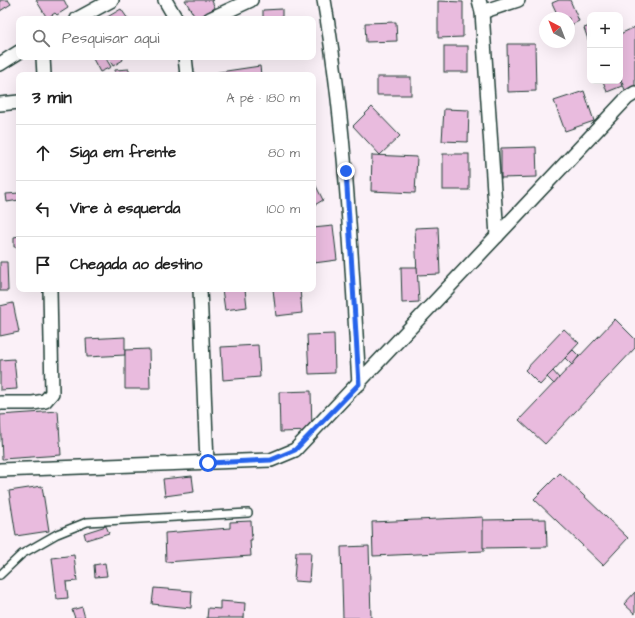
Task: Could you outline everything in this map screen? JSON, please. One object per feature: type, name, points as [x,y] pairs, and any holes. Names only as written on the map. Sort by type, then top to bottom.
[{"type":"street","points":[[83,16],[112,0]]},
{"type":"street","points":[[165,0],[174,16]]},
{"type":"street","points":[[216,16],[250,0]]},
{"type":"street","points":[[324,0],[333,52],[346,171],[359,384]]},
{"type":"street","points":[[497,236],[480,6],[518,0]]},
{"type":"street","points":[[0,64],[16,54]]},
{"type":"street","points":[[43,60],[44,72]]},
{"type":"street","points":[[185,60],[187,72]]},
{"type":"street","points":[[0,470],[271,460],[295,450],[359,384],[627,98],[635,93]]},
{"type":"street","points":[[0,104],[16,102]]},
{"type":"street","points":[[0,403],[34,403],[45,400],[52,393],[50,292]]},
{"type":"street","points":[[200,292],[208,463]]},
{"type":"lane","points":[[0,575],[22,554],[57,534],[87,522],[248,513]]},
{"type":"building","points":[[0,0],[8,0],[11,4],[0,11]]},
{"type":"building","points":[[36,0],[64,0],[68,8],[57,15],[55,13],[50,16],[46,16]]},
{"type":"building","points":[[185,0],[214,0],[212,1],[215,8],[201,16],[194,16]]},
{"type":"building","points":[[559,0],[570,0],[579,21],[575,23],[575,12],[556,12],[552,3]]},
{"type":"building","points":[[438,1],[463,2],[463,37],[438,38]]},
{"type":"building","points":[[121,9],[126,16],[109,16]]},
{"type":"building","points":[[282,9],[282,16],[263,16],[263,10]]},
{"type":"building","points":[[396,22],[397,41],[366,42],[365,23]]},
{"type":"building","points":[[587,27],[587,36],[584,28]]},
{"type":"building","points":[[635,27],[635,86],[625,90],[623,84],[623,33]]},
{"type":"building","points":[[507,44],[535,44],[536,91],[508,92]]},
{"type":"building","points":[[444,46],[468,46],[468,72],[444,72]]},
{"type":"building","points":[[94,60],[107,60],[111,67],[100,72]]},
{"type":"building","points":[[110,60],[123,60],[113,66]]},
{"type":"building","points":[[260,66],[261,72],[220,72]]},
{"type":"building","points":[[129,69],[129,72],[115,72],[115,70]]},
{"type":"building","points":[[377,77],[411,77],[411,95],[377,95]]},
{"type":"building","points":[[604,84],[621,84],[622,86],[607,92]]},
{"type":"building","points":[[584,91],[594,121],[565,131],[554,101]]},
{"type":"building","points":[[372,107],[400,136],[380,155],[353,126]]},
{"type":"building","points":[[444,109],[469,110],[468,142],[442,141]]},
{"type":"building","points":[[536,147],[537,177],[501,178],[501,148]]},
{"type":"building","points":[[443,154],[469,154],[469,190],[443,190]]},
{"type":"building","points":[[372,155],[417,157],[415,193],[371,191]]},
{"type":"building","points":[[316,186],[323,200],[316,204]]},
{"type":"building","points":[[16,193],[16,200],[7,202],[6,194]]},
{"type":"building","points":[[333,226],[337,260],[316,263],[316,228]]},
{"type":"building","points":[[438,227],[440,274],[417,275],[415,228]]},
{"type":"building","points":[[14,237],[16,237],[16,247],[14,247]]},
{"type":"building","points":[[0,262],[7,262],[8,291],[0,291]]},
{"type":"building","points":[[401,267],[417,267],[419,302],[402,303]]},
{"type":"building","points":[[222,292],[245,292],[247,307],[225,310]]},
{"type":"building","points":[[273,292],[300,292],[302,313],[276,316]]},
{"type":"building","points":[[13,303],[19,332],[0,336],[0,306]]},
{"type":"building","points":[[615,319],[635,339],[635,348],[545,444],[519,420]]},
{"type":"building","points":[[564,329],[579,343],[540,385],[525,370]]},
{"type":"building","points":[[334,334],[335,373],[309,374],[307,335]]},
{"type":"building","points":[[125,337],[125,355],[87,357],[86,339]]},
{"type":"building","points":[[258,345],[260,377],[223,380],[221,347]]},
{"type":"building","points":[[149,349],[150,389],[125,389],[125,350]]},
{"type":"building","points":[[573,350],[579,356],[572,365],[565,358]]},
{"type":"building","points":[[14,359],[17,389],[0,390],[0,360]]},
{"type":"building","points":[[553,371],[559,378],[554,384],[547,377]]},
{"type":"building","points":[[311,391],[312,431],[280,432],[279,392]]},
{"type":"building","points":[[58,411],[61,455],[2,459],[0,415]]},
{"type":"building","points":[[560,473],[628,538],[603,565],[534,499]]},
{"type":"building","points":[[192,476],[194,492],[165,496],[163,479]]},
{"type":"building","points":[[42,486],[49,531],[16,536],[9,491]]},
{"type":"building","points":[[483,517],[484,551],[373,556],[372,522]]},
{"type":"building","points":[[546,519],[547,547],[483,548],[483,520]]},
{"type":"building","points":[[251,521],[251,556],[166,562],[165,533],[230,528],[230,522]]},
{"type":"building","points":[[106,526],[109,533],[86,540],[84,533]]},
{"type":"building","points":[[369,546],[371,618],[343,618],[341,547]]},
{"type":"building","points":[[296,552],[311,552],[309,582],[294,581]]},
{"type":"building","points":[[74,555],[77,581],[66,582],[68,598],[57,599],[52,558]]},
{"type":"building","points":[[105,563],[107,576],[95,577],[94,565]]},
{"type":"building","points":[[154,588],[192,591],[191,608],[152,604]]},
{"type":"building","points":[[635,592],[635,614],[624,604]]},
{"type":"building","points":[[220,601],[245,603],[244,618],[207,618],[208,608],[220,609]]},
{"type":"building","points":[[82,607],[85,618],[75,618],[72,610]]},
{"type":"route","points":[[208,463],[271,460],[295,450],[359,384],[346,171]]}]
